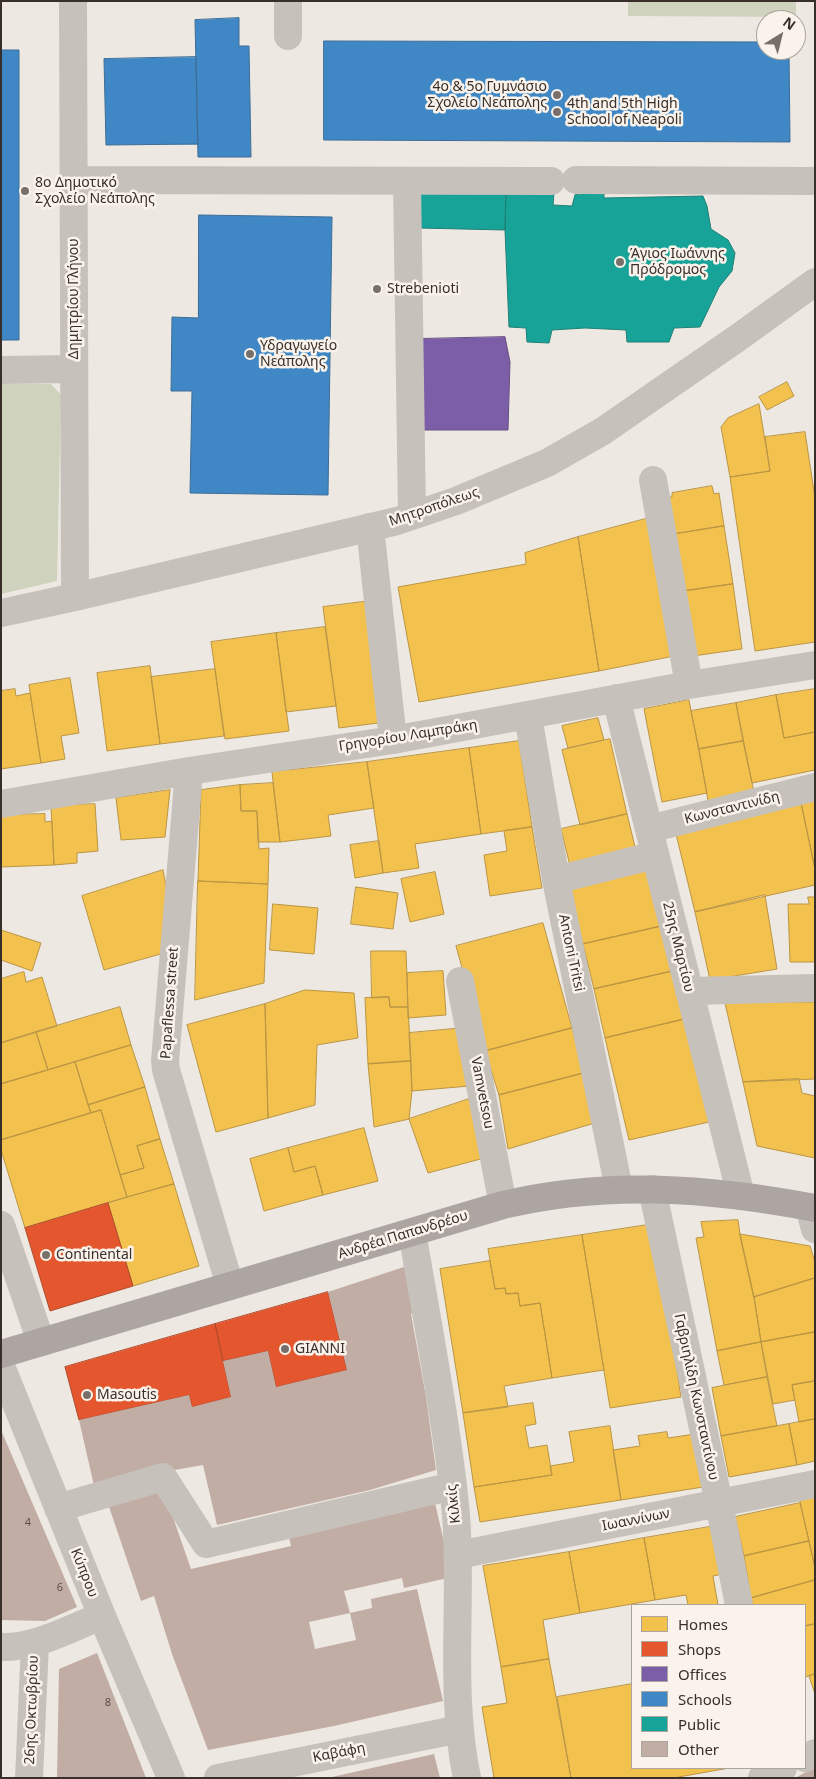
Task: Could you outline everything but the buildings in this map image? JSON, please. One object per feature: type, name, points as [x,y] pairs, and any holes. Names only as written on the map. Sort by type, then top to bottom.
[{"type":"main road","name":"Ανδρέα Παπανδρέου","points":[[1,1354],[503,1205],[558,1194],[619,1189],[684,1190],[741,1196],[813,1215]]},
{"type":"street","name":"Δημητρίου Γλήνου","points":[[73,1],[75,597]]},
{"type":"street","points":[[288,1],[288,36]]},
{"type":"street","points":[[73,180],[815,181]]},
{"type":"street","points":[[406,181],[412,516]]},
{"type":"street","name":"Μητροπόλεως","points":[[1,613],[370,527],[412,516],[456,501],[547,463],[603,431],[815,282]]},
{"type":"street","points":[[1,370],[74,369]]},
{"type":"street","points":[[653,480],[690,685]]},
{"type":"street","points":[[370,527],[393,740]]},
{"type":"street","name":"Γρηγορίου Λαμπράκη","points":[[1,804],[190,771],[393,740],[616,698],[815,665]]},
{"type":"street","name":"25ης Μαρτίου","points":[[616,698],[741,1196]]},
{"type":"street","name":"Antoni Tritsi","points":[[528,716],[556,880],[619,1189]]},
{"type":"street","name":"Papaflessa street","points":[[190,771],[166,1070],[230,1286]]},
{"type":"street","name":"Κωνσταντινίδη","points":[[556,880],[652,842],[815,787]]},
{"type":"street","name":"Vamvetsou","points":[[460,982],[503,1205]]},
{"type":"street","points":[[689,991],[815,988]]},
{"type":"street","name":"Γαβριηλίδη Κωνσταντίνου","points":[[652,1189],[739,1604]]},
{"type":"street","points":[[1,1225],[41,1342]]},
{"type":"street","name":"Κιλκίς","points":[[412,1232],[442,1406],[453,1486],[458,1555],[458,1699],[467,1778]]},
{"type":"street","name":"Κύπρου","points":[[1,1366],[170,1778]]},
{"type":"street","points":[[58,1508],[163,1477],[206,1544],[453,1486]]},
{"type":"street","name":"Ιωαννίνων","points":[[458,1555],[815,1484]]},
{"type":"street","points":[[1,1647],[35,1643],[102,1616]]},
{"type":"street","name":"26ης Οκτωβρίου","points":[[29,1778],[35,1643]]},
{"type":"street","name":"Καβάφη","points":[[218,1778],[460,1729]]},
{"type":"green space","points":[[628,1],[796,1],[796,10],[756,10],[756,17],[628,16]]},
{"type":"green space","points":[[1,384],[51,384],[61,395],[57,581],[1,594]]},
{"type":"place","name":"4ο & 5ο Γυμνάσιο Σχολείο Νεάπολης","points":[[557,95]]},
{"type":"place","name":"4th and 5th High School of Neapoli","points":[[557,112]]},
{"type":"place","name":"8ο Δημοτικό Σχολείο Νεάπολης","points":[[25,191]]},
{"type":"place","name":"Άγιος Ιωάννης Πρόδρομος","points":[[620,262]]},
{"type":"place","name":"Strebenioti","points":[[377,289]]},
{"type":"place","name":"Υδραγωγείο Νεάπολης","points":[[250,354]]},
{"type":"place","name":"Continental","points":[[46,1255]]},
{"type":"place","name":"GIANNI","points":[[285,1349]]},
{"type":"place","name":"Masoutis","points":[[87,1395]]}]
